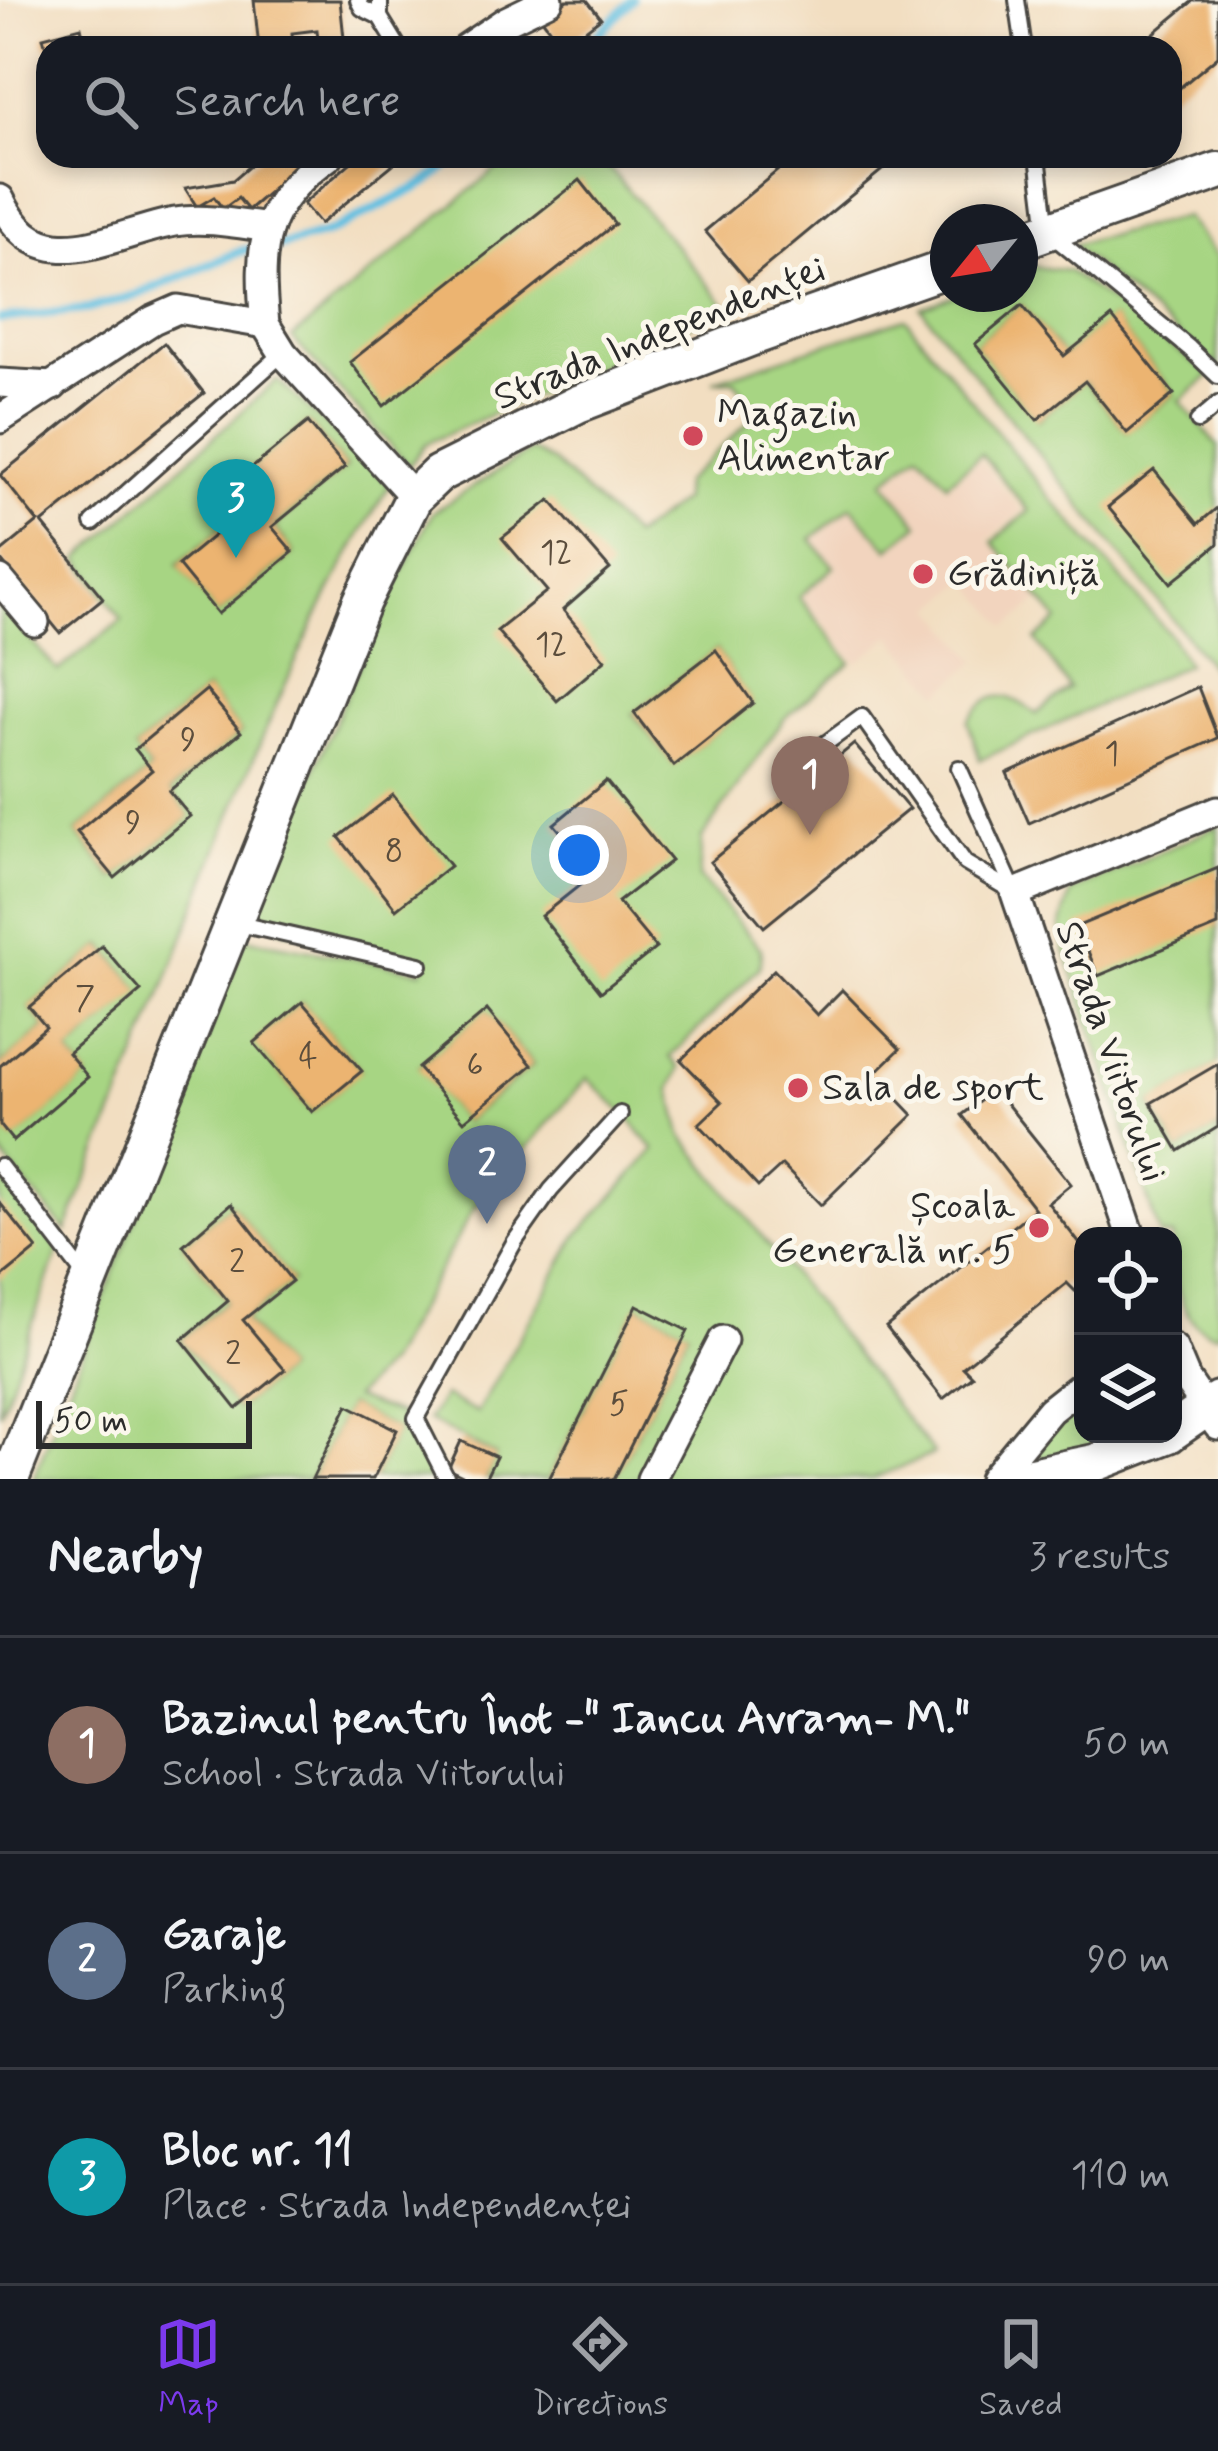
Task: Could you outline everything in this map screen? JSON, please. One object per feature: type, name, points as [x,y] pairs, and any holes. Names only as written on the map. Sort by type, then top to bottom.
[{"type":"street","points":[[484,36],[549,0]]},
{"type":"street","points":[[315,168],[280,198],[268,230],[265,324],[284,353],[414,496]]},
{"type":"street","points":[[1038,235],[1218,170]]},
{"type":"street","points":[[0,200],[25,232],[46,246],[67,249],[97,246],[177,222],[268,230]]},
{"type":"street","name":"Strada Independenței","points":[[10,1479],[230,922],[292,783],[362,601],[414,496],[438,474],[578,404],[930,274]]},
{"type":"street","points":[[0,419],[153,320],[178,310],[265,324]]},
{"type":"street","points":[[0,383],[52,386]]},
{"type":"street","points":[[0,580],[35,622]]},
{"type":"street","name":"Strada Viitorului","points":[[1128,1227],[1016,892],[1218,809]]},
{"type":"street","points":[[652,1479],[723,1340]]},
{"type":"street","points":[[1182,1362],[1214,1412],[1182,1428]]},
{"type":"street","points":[[993,1479],[1050,1410],[1074,1391]]},
{"type":"street","points":[[1017,1479],[1112,1458],[1147,1443]]},
{"type":"lane","points":[[358,0],[362,8],[380,17]]},
{"type":"lane","points":[[380,0],[380,17],[392,36]]},
{"type":"lane","points":[[1017,0],[1022,36]]},
{"type":"lane","points":[[1036,204],[1037,168]]},
{"type":"lane","points":[[1038,239],[1190,348],[1218,376]]},
{"type":"lane","points":[[92,524],[284,353]]},
{"type":"lane","points":[[1198,421],[1218,404]]},
{"type":"lane","points":[[818,749],[862,716],[965,863],[1016,892]]},
{"type":"lane","name":"Strada Viitorului","points":[[959,768],[1016,892]]},
{"type":"lane","points":[[230,922],[420,965]]},
{"type":"lane","points":[[447,1479],[416,1418],[515,1240],[551,1190],[620,1114]]},
{"type":"lane","points":[[0,1166],[88,1281]]},
{"type":"shaded area","name":"Grădiniță","points":[[919,456],[946,488],[980,460],[1022,511],[988,540],[1039,601],[1007,627],[968,580],[934,608],[977,661],[940,693],[891,635],[857,663],[803,597],[838,568],[815,540],[851,509],[888,553],[922,525],[887,482]]},
{"type":"green space","points":[[497,168],[609,168],[728,308],[425,444],[409,466],[292,338]]},
{"type":"green space","points":[[1185,217],[1218,259],[1218,367],[1071,245]]},
{"type":"green space","points":[[1038,267],[1068,271],[1211,375],[1180,401],[1218,446],[1217,674],[921,308],[930,304],[930,312],[1014,312],[975,344],[1038,420],[1084,381],[1127,432],[1175,394],[1112,318],[1064,356],[1028,312],[1038,312]]},
{"type":"green space","points":[[905,318],[1043,489],[1170,635],[1187,664],[980,760],[968,721],[983,703],[1007,698],[1036,714],[1069,688],[1036,640],[1058,620],[993,542],[1029,511],[981,454],[947,483],[919,452],[884,481],[919,524],[889,549],[851,506],[811,539],[834,567],[799,597],[851,662],[785,718],[702,838],[699,877],[761,949],[760,967],[670,1057],[680,1068],[671,1089],[682,1135],[934,1454],[871,1479],[614,1479],[688,1331],[638,1305],[548,1479],[486,1479],[496,1456],[428,1420],[444,1396],[477,1413],[577,1236],[655,1150],[587,1078],[473,1210],[387,1363],[354,1398],[405,1416],[416,1425],[442,1479],[373,1479],[397,1430],[348,1405],[311,1479],[33,1479],[245,938],[422,971],[424,963],[251,918],[381,614],[433,512],[531,450],[554,463],[634,537],[683,500],[683,483],[759,412],[734,380],[713,381]],"holes":[[[716,650],[752,703],[674,765],[633,714]],[[302,1002],[361,1070],[312,1112],[255,1043]],[[487,1011],[533,1065],[464,1122],[419,1067]],[[231,1204],[292,1281],[245,1320],[285,1370],[237,1409],[181,1340],[227,1301],[183,1245]]]},
{"type":"green space","points":[[277,380],[390,484],[325,600],[270,720],[66,1231],[0,1153],[0,1126],[13,1140],[87,1077],[69,1053],[140,990],[103,945],[29,1007],[45,1027],[0,1066],[0,604],[58,671],[122,620],[79,559]],"holes":[[[308,422],[346,467],[274,526],[294,553],[218,614],[178,564],[253,503],[236,482]],[[206,690],[241,732],[170,791],[190,816],[114,879],[76,832],[151,770],[135,749]]]},
{"type":"green space","points":[[1218,826],[1218,1064],[1151,1104],[1179,1151],[1218,1127],[1218,1334],[1193,1321],[1182,1301],[1182,1227],[1157,1227],[1065,950],[1061,927],[1071,892]]},
{"type":"green space","points":[[0,1176],[59,1249],[0,1414]]},
{"type":"green space","points":[[1074,1408],[1074,1443],[1113,1443],[1074,1456],[1018,1459]]},
{"type":"building","points":[[254,0],[340,0],[344,36],[318,36],[317,30],[258,36]]},
{"type":"building","points":[[567,0],[587,0],[601,18],[577,36],[555,36],[542,19]]},
{"type":"building","points":[[1194,0],[1218,0],[1218,56],[1182,86],[1182,36],[1150,36]]},
{"type":"building","points":[[81,27],[83,36],[47,36]]},
{"type":"building","points":[[247,168],[297,168],[248,210],[238,198],[223,209],[214,197],[197,207],[185,188],[233,180]]},
{"type":"building","points":[[344,168],[388,168],[320,224],[303,204]]},
{"type":"building","points":[[781,168],[885,168],[748,281],[705,231]]},
{"type":"building","points":[[580,180],[615,224],[384,406],[350,362]]},
{"type":"building","points":[[1014,312],[1028,312],[1064,356],[1112,317],[1174,394],[1127,433],[1085,381],[1037,420],[975,344]]},
{"type":"building","points":[[164,343],[204,393],[42,523],[103,598],[60,633],[0,559],[0,553],[38,522],[0,475]]},
{"type":"building","points":[[308,422],[345,467],[272,527],[293,552],[218,614],[178,565],[253,503],[236,481]]},
{"type":"building","points":[[1154,470],[1198,524],[1218,507],[1218,544],[1171,583],[1108,507]]},
{"type":"building","points":[[550,500],[610,569],[563,610],[605,660],[557,701],[497,631],[547,591],[502,538]]},
{"type":"building","points":[[716,650],[753,703],[674,766],[634,713]]},
{"type":"building","points":[[1198,687],[1218,738],[1029,823],[1007,773]]},
{"type":"building","points":[[206,690],[241,732],[169,791],[190,816],[115,878],[77,832],[152,770],[135,749]]},
{"type":"building","points":[[854,744],[909,809],[764,927],[710,862]]},
{"type":"building","points":[[606,781],[671,861],[618,902],[656,948],[601,992],[541,916],[595,873],[554,824]]},
{"type":"building","points":[[393,795],[450,866],[396,909],[339,837]]},
{"type":"building","points":[[1218,868],[1218,926],[1098,976],[1078,926]]},
{"type":"building","points":[[102,946],[141,991],[68,1053],[88,1077],[13,1141],[0,1125],[0,1066],[46,1027],[29,1007]]},
{"type":"building","name":"Sala de sport","points":[[774,970],[817,1015],[842,990],[900,1049],[874,1074],[913,1115],[821,1205],[782,1165],[758,1187],[699,1124],[722,1102],[681,1060]]},
{"type":"building","points":[[302,1002],[362,1071],[312,1112],[254,1043]]},
{"type":"building","points":[[487,1010],[532,1065],[464,1121],[418,1068]]},
{"type":"building","points":[[1218,1064],[1218,1127],[1179,1151],[1151,1103]]},
{"type":"building","name":"Școala Generală nr. 5","points":[[995,1089],[1071,1184],[1048,1203],[1074,1236],[1074,1290],[1067,1283],[963,1367],[972,1376],[943,1399],[886,1327],[1035,1209],[962,1115]]},
{"type":"building","points":[[0,1203],[37,1249],[0,1279]]},
{"type":"building","points":[[231,1204],[292,1281],[243,1320],[285,1370],[237,1409],[182,1340],[228,1301],[183,1245]]},
{"type":"building","points":[[637,1305],[688,1331],[614,1479],[549,1479]]},
{"type":"building","points":[[348,1405],[397,1430],[373,1479],[312,1479]]},
{"type":"building","points":[[461,1441],[496,1457],[485,1479],[469,1479],[448,1469]]},
{"type":"waterway","points":[[597,36],[632,0]]},
{"type":"waterway","points":[[0,319],[89,309],[139,294],[244,250],[328,233],[426,183],[444,168]]},
{"type":"place","name":"Magazin Alimentar","points":[[693,436]]},
{"type":"place","name":"Bloc nr. 11","points":[[236,558]]},
{"type":"place","name":"Grădiniță","points":[[923,574]]},
{"type":"place","name":"Bazinul pentru Înot -\" Iancu Avram- M.\"","points":[[810,835]]},
{"type":"place","name":"Sala de sport","points":[[798,1088]]},
{"type":"place","name":"Garaje","points":[[487,1224]]},
{"type":"place","name":"Școala Generală nr. 5","points":[[1039,1228]]}]
